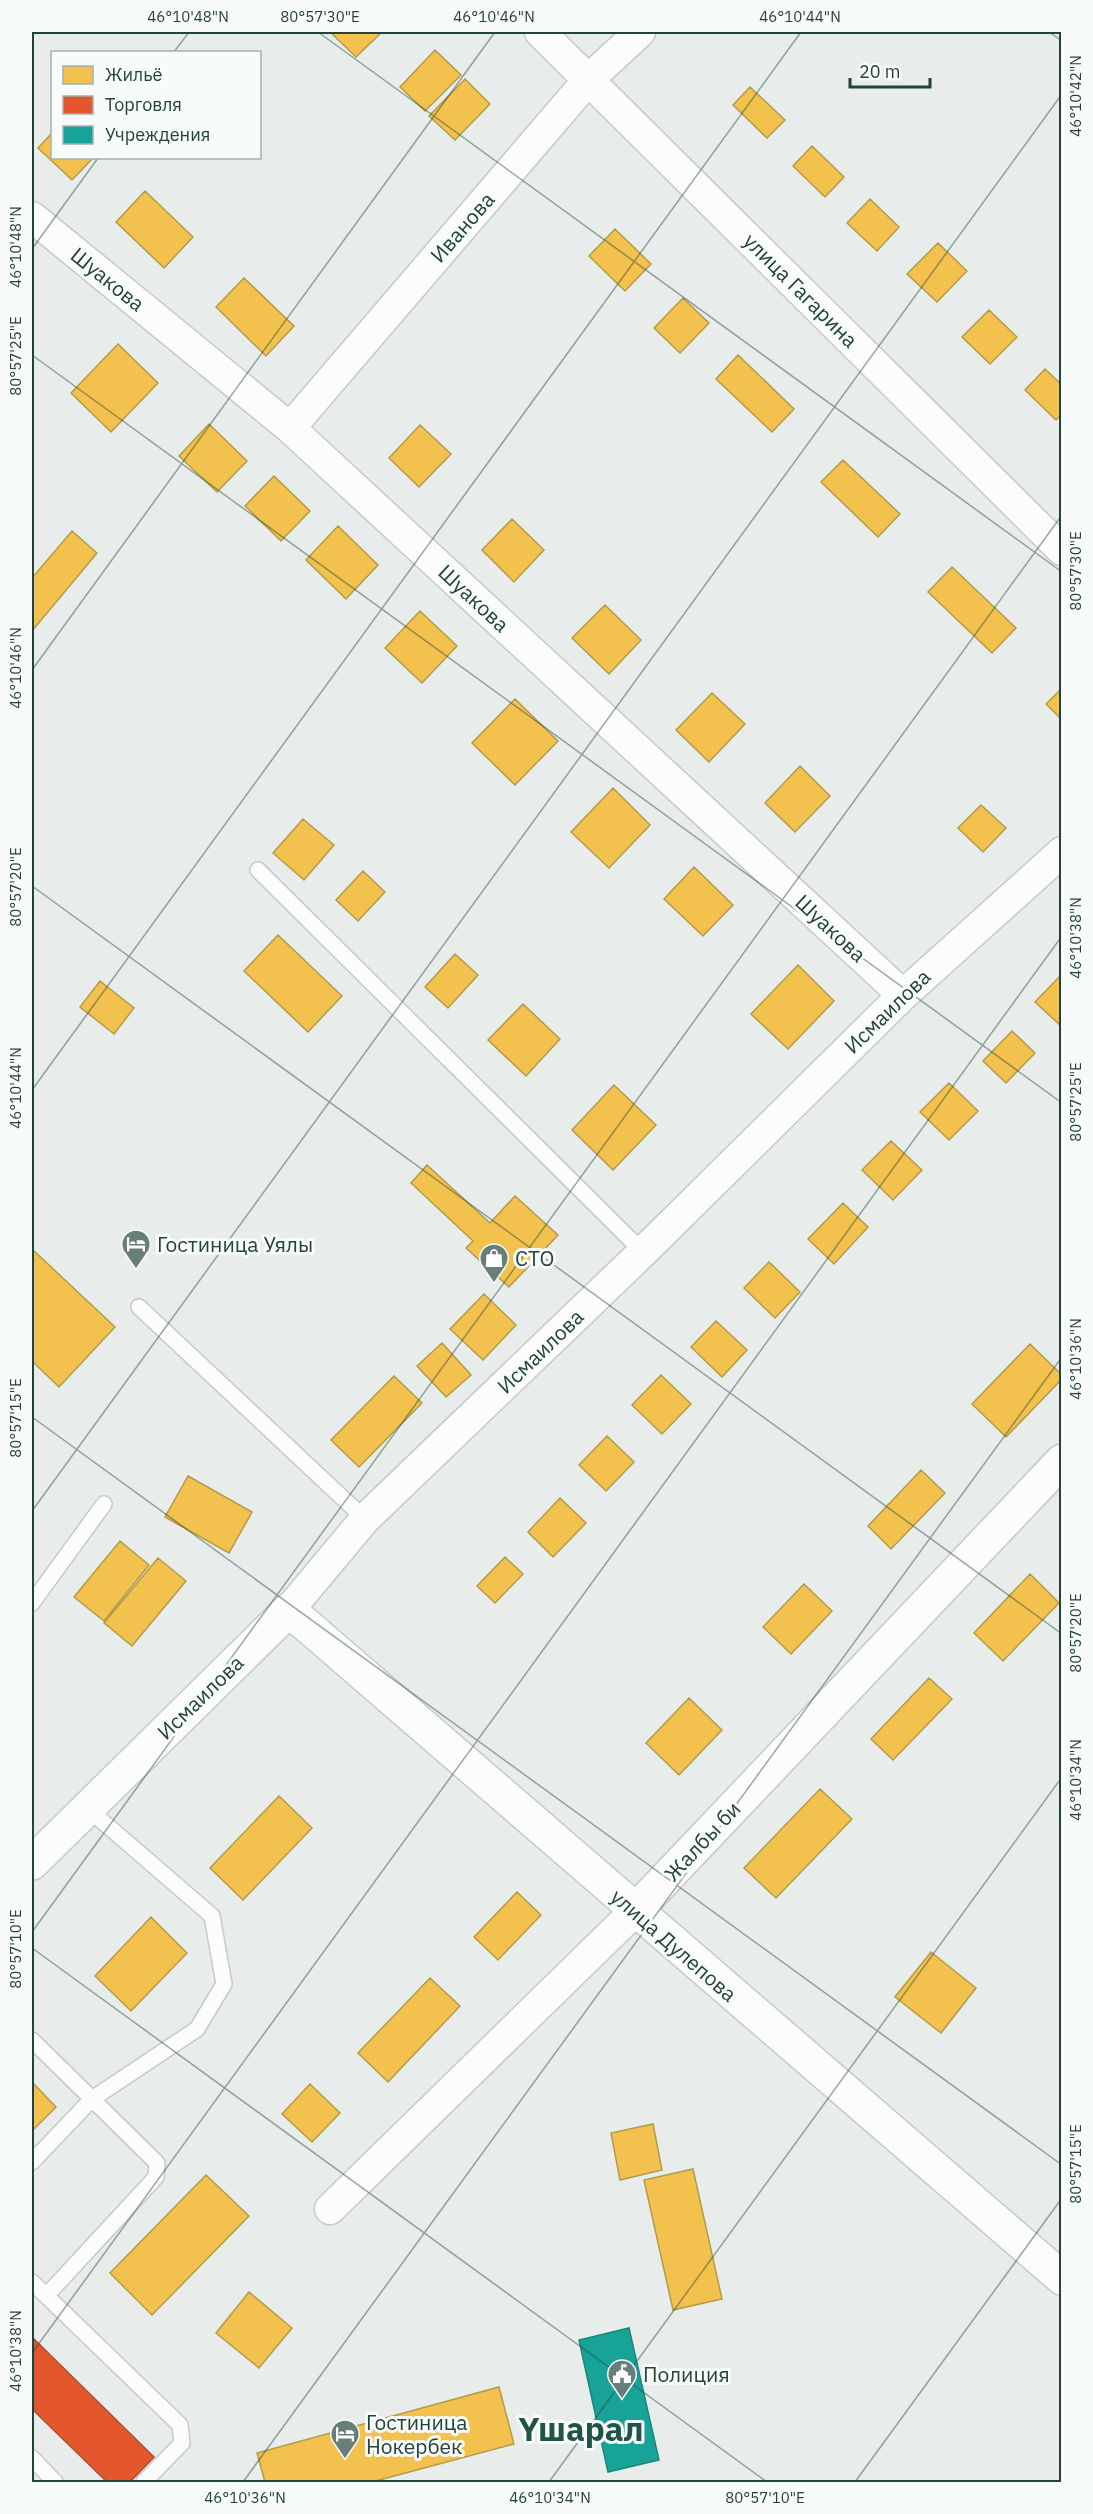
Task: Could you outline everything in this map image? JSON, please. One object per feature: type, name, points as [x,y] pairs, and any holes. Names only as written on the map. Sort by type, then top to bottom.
[{"type":"street","name":"улица Гагарина","points":[[540,32],[1062,550]]},
{"type":"street","name":"Иванова","points":[[290,428],[589,79],[640,32]]},
{"type":"street","name":"Шуакова","points":[[32,217],[290,428],[903,995]]},
{"type":"street","name":"Исмаилова","points":[[32,1863],[289,1610],[365,1519],[643,1252],[903,995],[1062,852]]},
{"type":"street","name":"Жалбы би","points":[[330,2210],[635,1911],[1062,1461]]},
{"type":"street","name":"улица Дулепова","points":[[289,1610],[1062,2278]]},
{"type":"lane","points":[[258,870],[643,1252]]},
{"type":"lane","points":[[139,1307],[365,1519]]},
{"type":"lane","points":[[32,1603],[104,1504]]},
{"type":"lane","points":[[32,2162],[92,2099],[198,2029],[224,1984],[212,1917],[87,1808]]},
{"type":"lane","points":[[32,2040],[157,2163],[156,2177],[46,2296]]},
{"type":"lane","points":[[32,2282],[180,2425],[182,2443],[144,2482]]},
{"type":"lane","points":[[32,2458],[55,2482]]},
{"type":"building: Жильё","points":[[382,32],[356,57],[331,33]]},
{"type":"building: Жильё","points":[[435,50],[461,75],[425,111],[400,87]]},
{"type":"building: Жильё","points":[[465,79],[490,104],[455,140],[429,116]]},
{"type":"building: Жильё","points":[[750,87],[785,120],[767,138],[733,105]]},
{"type":"building: Жильё","points":[[51,134],[51,159],[92,159],[72,180],[38,148]]},
{"type":"building: Жильё","points":[[812,146],[844,177],[825,197],[793,166]]},
{"type":"building: Жильё","points":[[145,191],[193,237],[164,268],[116,222]]},
{"type":"building: Жильё","points":[[870,199],[899,227],[877,251],[847,223]]},
{"type":"building: Жильё","points":[[615,229],[651,264],[625,291],[589,256]]},
{"type":"building: Жильё","points":[[938,243],[967,271],[937,302],[907,274]]},
{"type":"building: Жильё","points":[[244,278],[294,326],[266,356],[216,307]]},
{"type":"building: Жильё","points":[[683,298],[709,323],[680,353],[654,328]]},
{"type":"building: Жильё","points":[[989,310],[1017,337],[990,364],[962,337]]},
{"type":"building: Жильё","points":[[118,344],[158,383],[111,432],[71,393]]},
{"type":"building: Жильё","points":[[738,355],[794,409],[772,432],[716,379]]},
{"type":"building: Жильё","points":[[1045,369],[1062,385],[1062,414],[1056,420],[1025,390]]},
{"type":"building: Жильё","points":[[209,424],[247,461],[217,492],[179,456]]},
{"type":"building: Жильё","points":[[420,425],[451,454],[419,487],[389,458]]},
{"type":"building: Жильё","points":[[843,460],[900,514],[878,537],[821,482]]},
{"type":"building: Жильё","points":[[274,476],[310,511],[281,541],[245,506]]},
{"type":"building: Жильё","points":[[512,519],[544,550],[514,582],[482,550]]},
{"type":"building: Жильё","points":[[338,526],[378,565],[346,599],[306,560]]},
{"type":"building: Жильё","points":[[72,531],[97,553],[32,631],[32,578]]},
{"type":"building: Жильё","points":[[952,567],[1016,628],[992,653],[928,592]]},
{"type":"building: Жильё","points":[[605,605],[641,640],[609,674],[572,638]]},
{"type":"building: Жильё","points":[[420,611],[457,646],[422,683],[385,648]]},
{"type":"building: Жильё","points":[[1062,688],[1062,720],[1046,704]]},
{"type":"building: Жильё","points":[[712,693],[745,724],[709,762],[676,730]]},
{"type":"building: Жильё","points":[[515,699],[558,741],[515,785],[472,743]]},
{"type":"building: Жильё","points":[[800,766],[830,796],[795,832],[765,803]]},
{"type":"building: Жильё","points":[[613,788],[650,825],[609,868],[571,832]]},
{"type":"building: Жильё","points":[[981,805],[1006,828],[983,852],[958,828]]},
{"type":"building: Жильё","points":[[303,819],[334,845],[304,880],[273,853]]},
{"type":"building: Жильё","points":[[694,867],[733,905],[703,936],[664,899]]},
{"type":"building: Жильё","points":[[363,871],[385,892],[358,921],[336,900]]},
{"type":"building: Жильё","points":[[278,935],[342,996],[308,1032],[244,971]]},
{"type":"building: Жильё","points":[[455,954],[478,975],[448,1008],[425,987]]},
{"type":"building: Жильё","points":[[798,965],[834,1001],[788,1049],[751,1014]]},
{"type":"building: Жильё","points":[[1062,974],[1062,1027],[1035,1002]]},
{"type":"building: Жильё","points":[[100,981],[134,1008],[114,1034],[80,1007]]},
{"type":"building: Жильё","points":[[523,1004],[560,1039],[526,1076],[488,1040]]},
{"type":"building: Жильё","points":[[1012,1031],[1035,1053],[1006,1083],[983,1061]]},
{"type":"building: Жильё","points":[[949,1083],[978,1111],[949,1140],[920,1112]]},
{"type":"building: Жильё","points":[[614,1085],[656,1125],[613,1170],[572,1130]]},
{"type":"building: Жильё","points":[[891,1141],[922,1170],[893,1200],[862,1170]]},
{"type":"building: Жильё","points":[[427,1165],[490,1223],[515,1196],[558,1235],[509,1287],[466,1248],[473,1241],[411,1183]]},
{"type":"building: Жильё","points":[[843,1203],[868,1227],[834,1264],[808,1239]]},
{"type":"building: Жильё","points":[[32,1249],[115,1327],[59,1387],[32,1361]]},
{"type":"building: Жильё","points":[[769,1262],[800,1292],[775,1318],[744,1288]]},
{"type":"building: Жильё","points":[[484,1294],[516,1325],[483,1360],[450,1329]]},
{"type":"building: Жильё","points":[[716,1321],[747,1350],[722,1377],[691,1347]]},
{"type":"building: Жильё","points":[[442,1343],[471,1375],[446,1397],[417,1366]]},
{"type":"building: Жильё","points":[[1030,1344],[1062,1375],[1062,1379],[1006,1437],[972,1404]]},
{"type":"building: Жильё","points":[[661,1375],[691,1404],[662,1434],[632,1405]]},
{"type":"building: Жильё","points":[[394,1376],[422,1403],[359,1467],[331,1440]]},
{"type":"building: Жильё","points":[[607,1436],[634,1462],[606,1491],[579,1465]]},
{"type":"building: Жильё","points":[[921,1470],[945,1493],[891,1549],[868,1526]]},
{"type":"building: Жильё","points":[[188,1476],[252,1512],[229,1553],[165,1517]]},
{"type":"building: Жильё","points":[[560,1498],[586,1523],[553,1557],[528,1532]]},
{"type":"building: Жильё","points":[[120,1541],[149,1565],[104,1621],[74,1597]]},
{"type":"building: Жильё","points":[[505,1557],[523,1574],[495,1603],[477,1586]]},
{"type":"building: Жильё","points":[[158,1558],[186,1581],[132,1646],[104,1623]]},
{"type":"building: Жильё","points":[[1030,1574],[1059,1603],[1003,1661],[974,1633]]},
{"type":"building: Жильё","points":[[804,1584],[832,1611],[791,1654],[763,1627]]},
{"type":"building: Жильё","points":[[929,1678],[952,1699],[893,1760],[871,1739]]},
{"type":"building: Жильё","points":[[689,1698],[722,1730],[679,1775],[646,1743]]},
{"type":"building: Жильё","points":[[820,1789],[852,1819],[776,1898],[744,1868]]},
{"type":"building: Жильё","points":[[279,1796],[312,1828],[243,1900],[210,1868]]},
{"type":"building: Жильё","points":[[517,1892],[541,1915],[498,1960],[474,1937]]},
{"type":"building: Жильё","points":[[151,1917],[187,1953],[131,2011],[95,1976]]},
{"type":"building: Жильё","points":[[931,1952],[976,1988],[941,2033],[895,1997]]},
{"type":"building: Жильё","points":[[430,1978],[460,2006],[388,2082],[358,2053]]},
{"type":"building: Жильё","points":[[32,2082],[56,2107],[32,2131]]},
{"type":"building: Жильё","points":[[310,2084],[340,2113],[312,2142],[282,2114]]},
{"type":"building: Жильё","points":[[653,2124],[662,2170],[620,2180],[611,2133]]},
{"type":"building: Жильё","points":[[693,2169],[722,2299],[673,2310],[644,2180]]},
{"type":"building: Жильё","points":[[206,2175],[249,2216],[152,2315],[110,2273]]},
{"type":"building: Жильё","points":[[249,2292],[292,2328],[259,2368],[216,2333]]},
{"type":"building: Жильё","points":[[499,2387],[514,2444],[372,2482],[265,2482],[257,2453]]},
{"type":"building: Торговля","points":[[32,2337],[154,2457],[130,2482],[107,2482],[32,2409]]},
{"type":"building: Учреждения","points":[[629,2328],[659,2460],[608,2472],[579,2340]]},
{"type":"place","name":"Гостиница Уялы","points":[[136,1270]]},
{"type":"place","name":"СТО","points":[[494,1284]]},
{"type":"place","name":"Полиция","points":[[622,2400]]},
{"type":"place","name":"Гостиница Нокербек","points":[[345,2460]]},
{"type":"district","name":"Үшарал","points":[[581,2428]]}]
